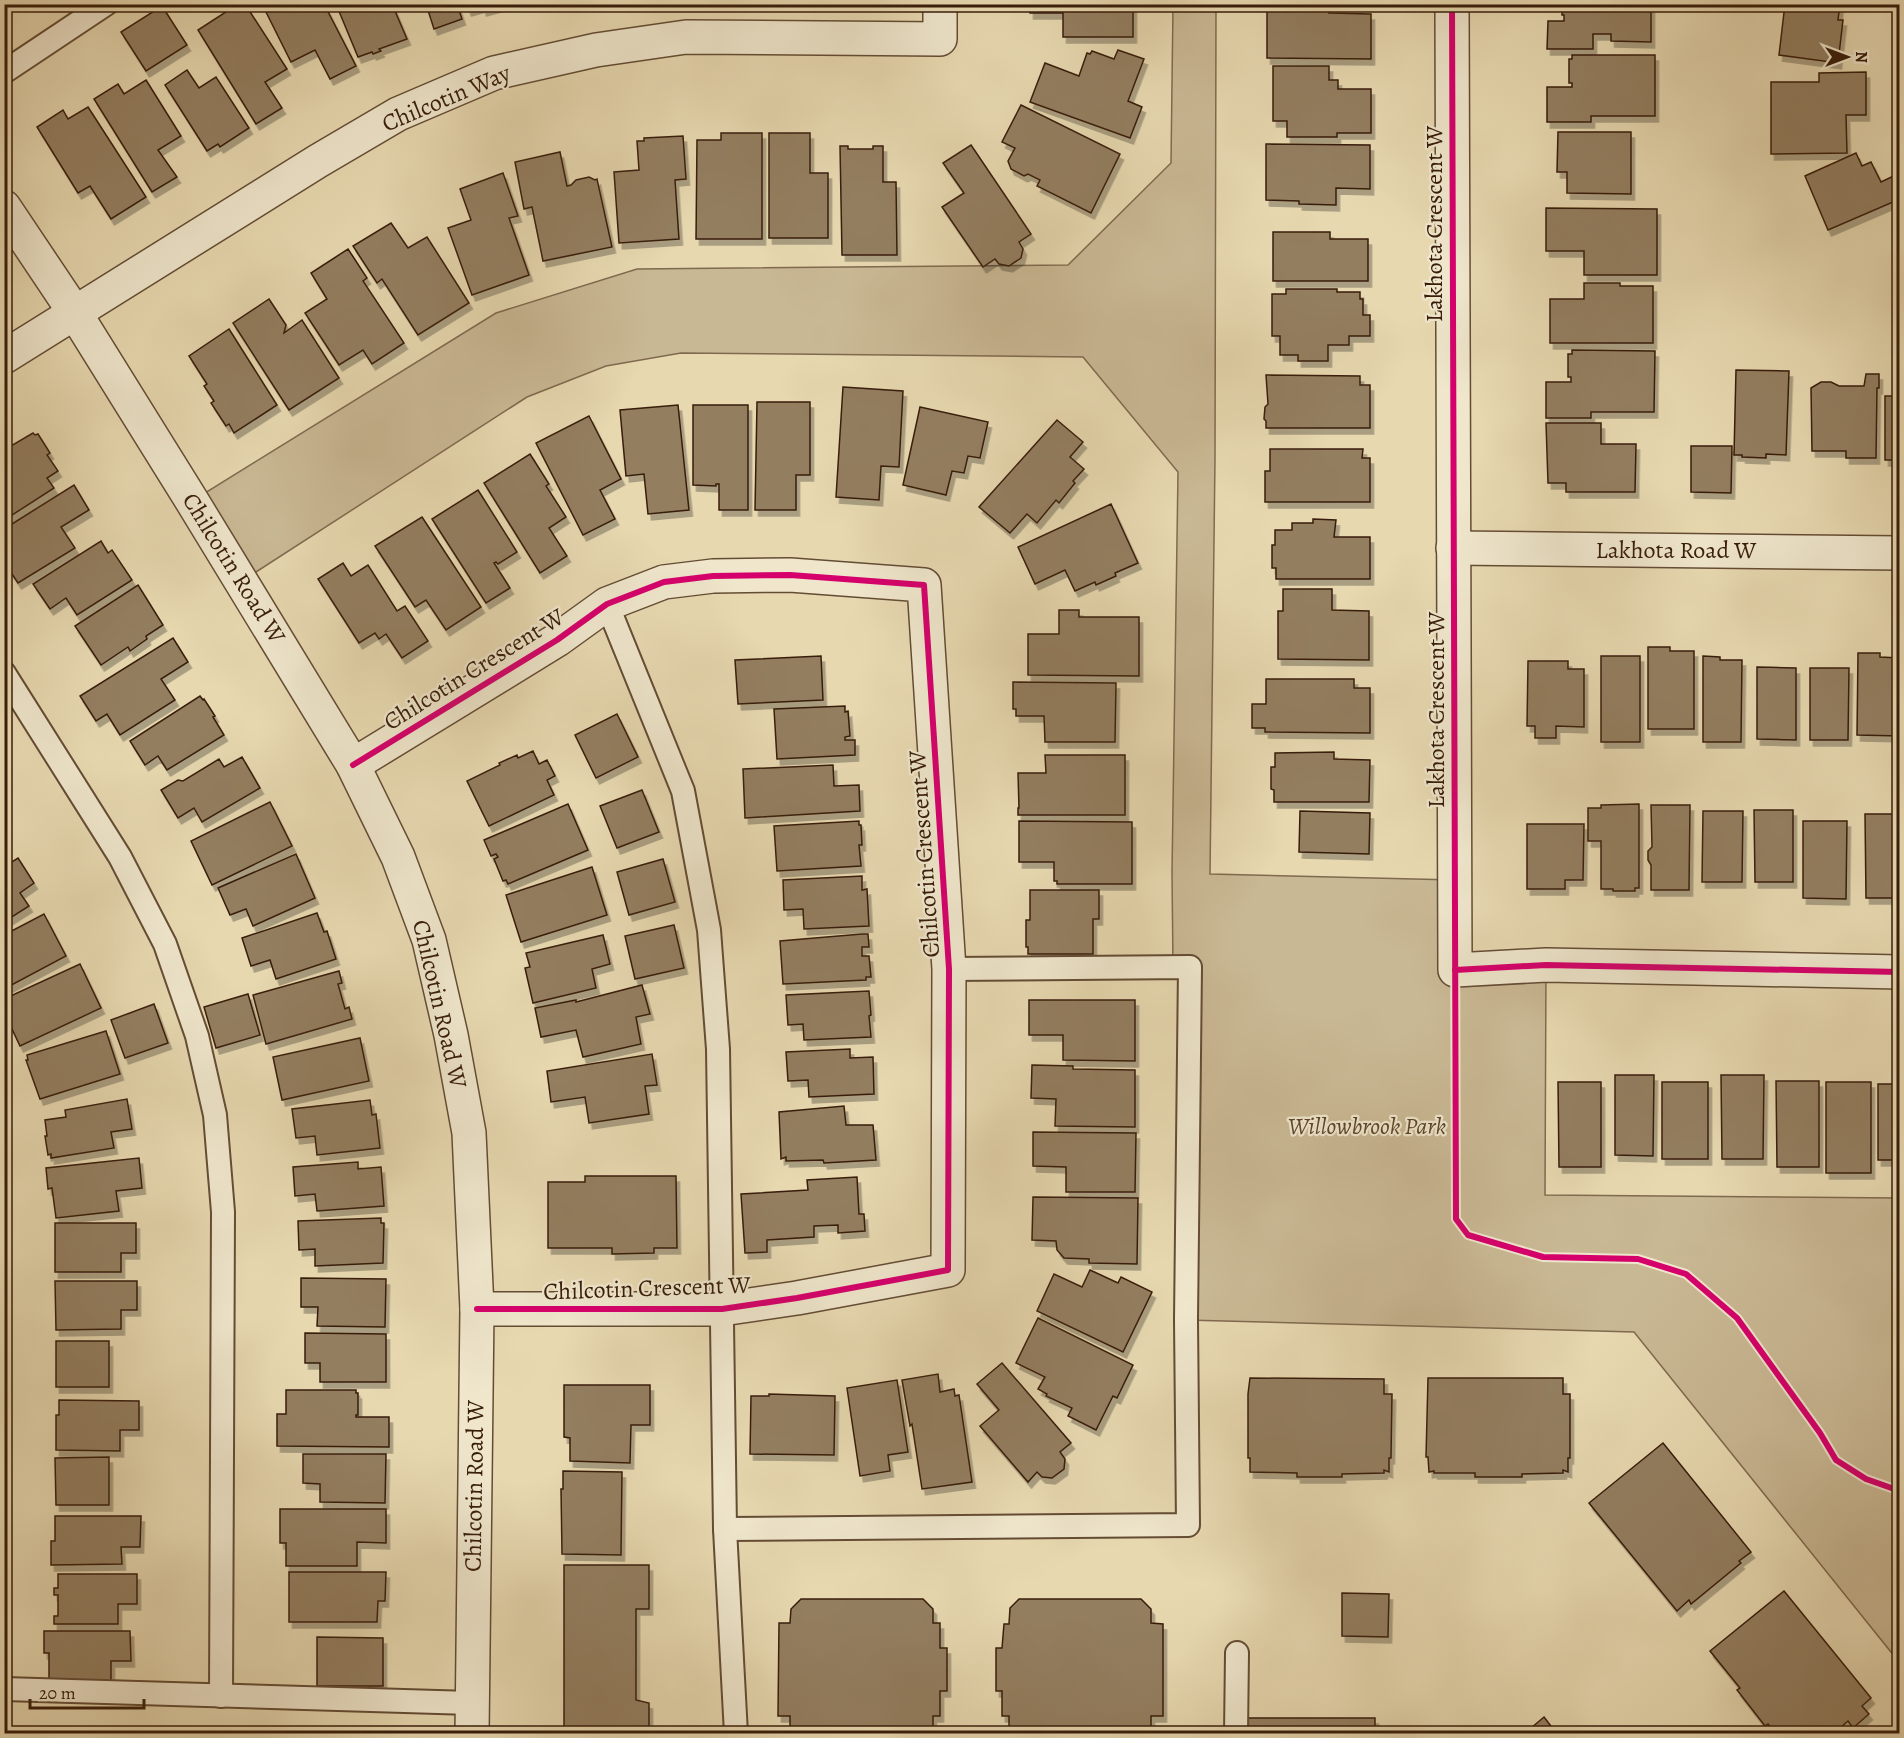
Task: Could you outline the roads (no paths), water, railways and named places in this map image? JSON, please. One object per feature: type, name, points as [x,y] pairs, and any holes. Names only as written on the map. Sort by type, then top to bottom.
[{"type":"street","name":"Chilcotin Way","points":[[75,313],[318,160],[388,120],[495,73],[596,50],[686,37],[940,39],[940,4]]},
{"type":"street","name":"Lakhota Crescent W","points":[[1452,4],[1455,970],[1546,965],[1899,972]]},
{"type":"street","name":"Chilcotin Road W","points":[[4,207],[75,313],[242,581],[353,765],[398,856],[429,940],[452,1035],[469,1133],[477,1309],[471,1718]]},
{"type":"street","points":[[4,357],[75,313]]},
{"type":"street","name":"Lakhota Road W","points":[[1453,548],[1899,553]]},
{"type":"street","name":"Chilcotin Crescent W","points":[[353,765],[556,640],[607,604],[664,582],[713,576],[790,575],[924,585],[949,969],[948,1269],[796,1298],[722,1309],[477,1309]]},
{"type":"lane","points":[[4,72],[106,4]]},
{"type":"lane","points":[[607,604],[683,791],[709,930],[718,1049],[725,1529],[736,1734]]},
{"type":"lane","points":[[4,673],[120,857],[165,944],[198,1036],[215,1115],[224,1212],[221,1696]]},
{"type":"lane","points":[[725,1529],[1188,1525],[1186,1320],[1190,967],[949,969]]},
{"type":"lane","points":[[1236,1734],[1237,1653]]},
{"type":"lane","points":[[4,1689],[221,1696],[471,1718]]},
{"type":"park label","name":"Willowbrook Park","points":[[1367,1126]]}]
